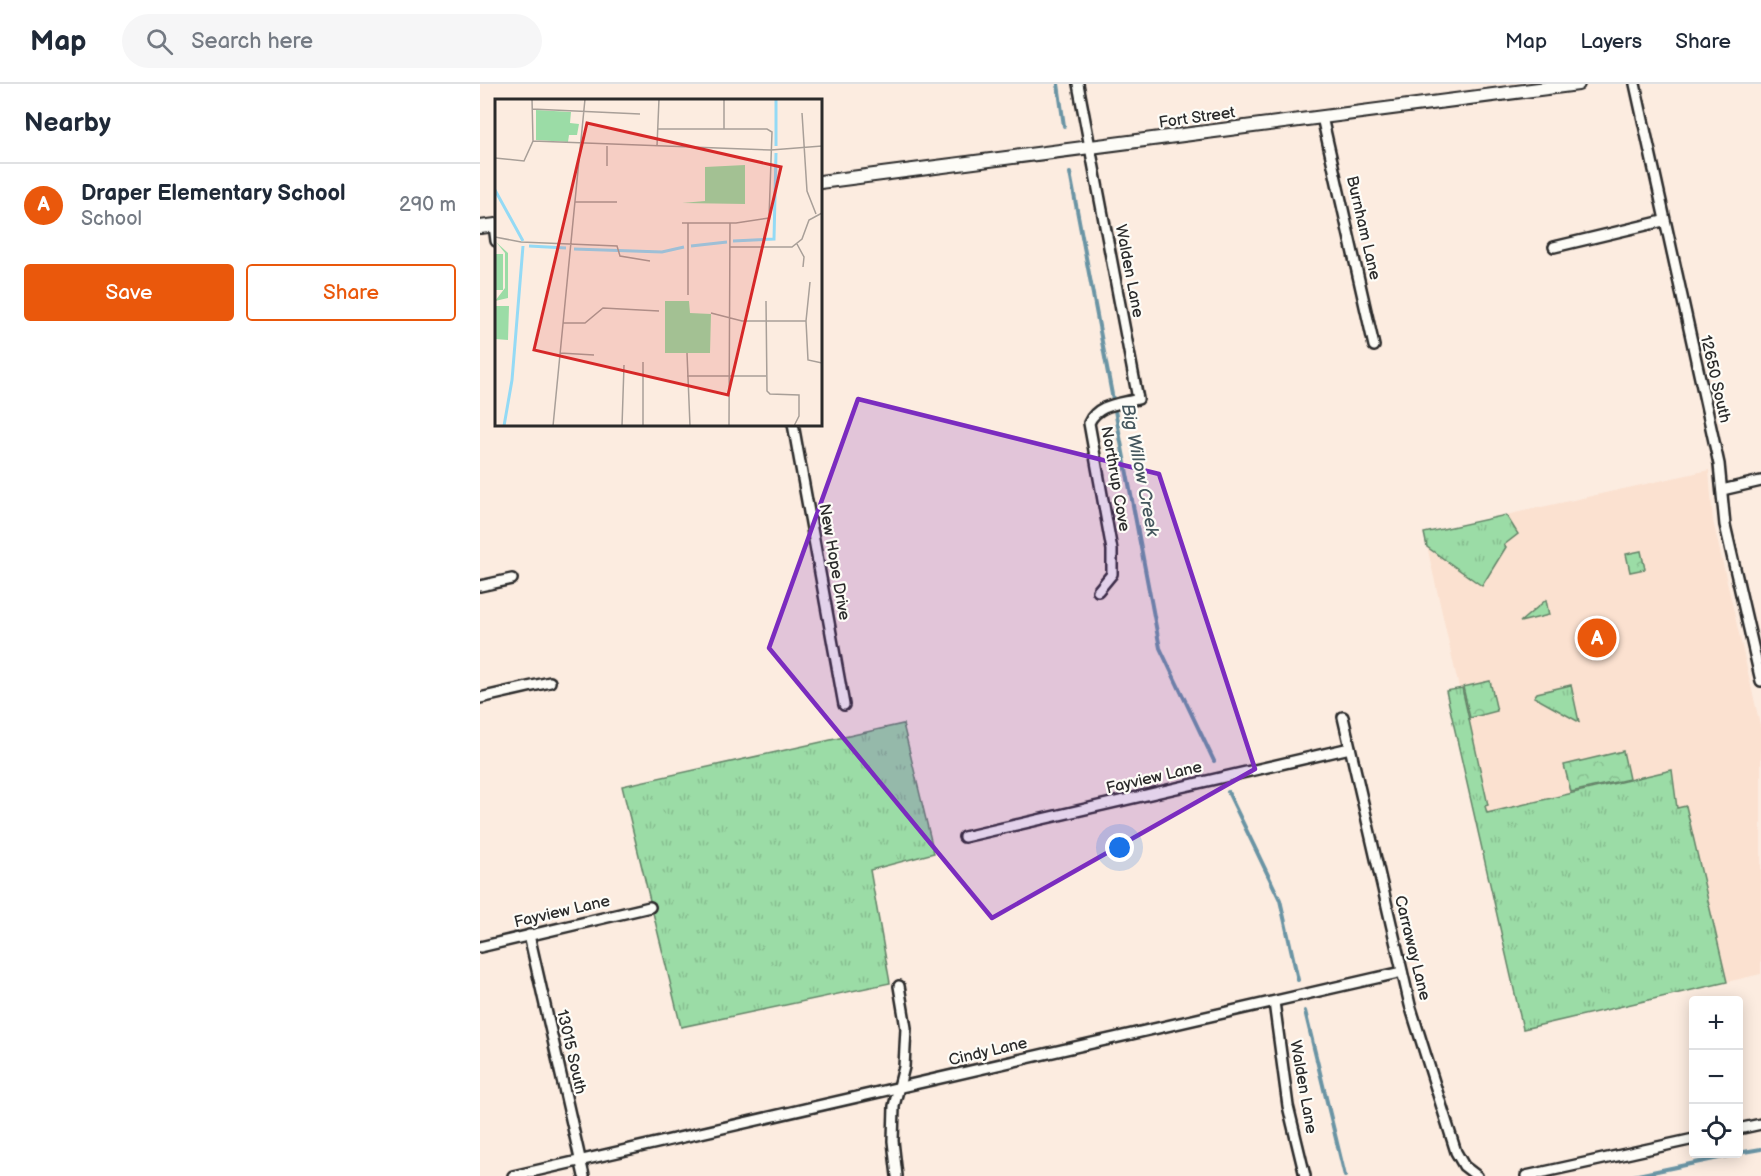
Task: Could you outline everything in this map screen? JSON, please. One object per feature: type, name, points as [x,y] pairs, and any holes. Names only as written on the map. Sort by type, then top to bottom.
[{"type":"street","name":"Walden Lane","points":[[1078,84],[1134,401]]},
{"type":"street","name":"Fort Street","points":[[822,182],[1090,149],[1578,84]]},
{"type":"street","name":"12650 South","points":[[1635,84],[1719,464],[1727,533],[1761,681]]},
{"type":"street","name":"Burnham Lane","points":[[1322,117],[1374,346]]},
{"type":"street","points":[[1554,247],[1664,221]]},
{"type":"street","points":[[480,227],[495,225]]},
{"type":"street","name":"Northrup Cove","points":[[1098,591],[1112,574],[1112,550],[1089,430],[1092,418],[1105,408],[1134,401]]},
{"type":"street","name":"New Hope Drive","points":[[793,426],[844,705]]},
{"type":"street","points":[[1722,490],[1761,481]]},
{"type":"street","points":[[480,586],[512,579]]},
{"type":"street","points":[[480,698],[550,682]]},
{"type":"street","name":"Carraway Lane","points":[[1343,717],[1402,972],[1456,1152],[1464,1166],[1477,1176]]},
{"type":"street","name":"Fayview Lane","points":[[964,837],[1350,748]]},
{"type":"street","name":"Fayview Lane","points":[[480,946],[650,907]]},
{"type":"street","name":"13015 South","points":[[529,935],[584,1176]]},
{"type":"street","name":"Cindy Lane","points":[[513,1176],[1402,972]]},
{"type":"street","points":[[897,1176],[893,1124],[898,1088],[904,1067],[906,1028],[898,986]]},
{"type":"street","name":"Walden Lane","points":[[1274,1002],[1288,1106],[1305,1176]]},
{"type":"street","points":[[1743,1128],[1761,1124]]},
{"type":"street","points":[[1526,1176],[1689,1140]]},
{"type":"highlighted area","points":[[858,399],[1159,474],[1255,769],[992,918],[769,648]]},
{"type":"shaded area","points":[[1709,470],[1713,521],[1761,729],[1761,974],[1523,1029],[1446,691],[1459,688],[1424,533]]},
{"type":"green space","points":[[1506,515],[1518,534],[1504,545],[1506,547],[1482,586],[1427,547],[1424,533]]},
{"type":"green space","points":[[1641,551],[1645,569],[1630,572],[1626,554]]},
{"type":"green space","points":[[1546,600],[1549,615],[1520,622]]},
{"type":"green space","points":[[1490,681],[1497,711],[1470,718],[1463,687]]},
{"type":"green space","points":[[1571,685],[1579,722],[1534,697],[1537,693]]},
{"type":"green space","points":[[1462,688],[1488,805],[1485,806],[1487,813],[1672,770],[1677,808],[1686,806],[1727,982],[1523,1029],[1446,691]]},
{"type":"green space","points":[[903,724],[934,853],[870,870],[890,983],[681,1027],[622,786]]},
{"type":"green space","points":[[1623,751],[1629,779],[1571,792],[1564,765]]},
{"type":"waterway","name":"Big Willow Creek","points":[[1058,84],[1064,126]]},
{"type":"waterway","name":"Big Willow Creek","points":[[1070,173],[1160,648],[1214,761]]},
{"type":"waterway","name":"Big Willow Creek","points":[[1228,792],[1280,900],[1298,980]]},
{"type":"waterway","name":"Big Willow Creek","points":[[1305,1011],[1345,1176]]},
{"type":"waterway","name":"Big Willow Creek","points":[[1743,1152],[1761,1149]]},
{"type":"waterway","name":"Big Willow Creek","points":[[1633,1176],[1719,1158]]},
{"type":"place","name":"Draper Elementary School","points":[[1597,638]]}]
